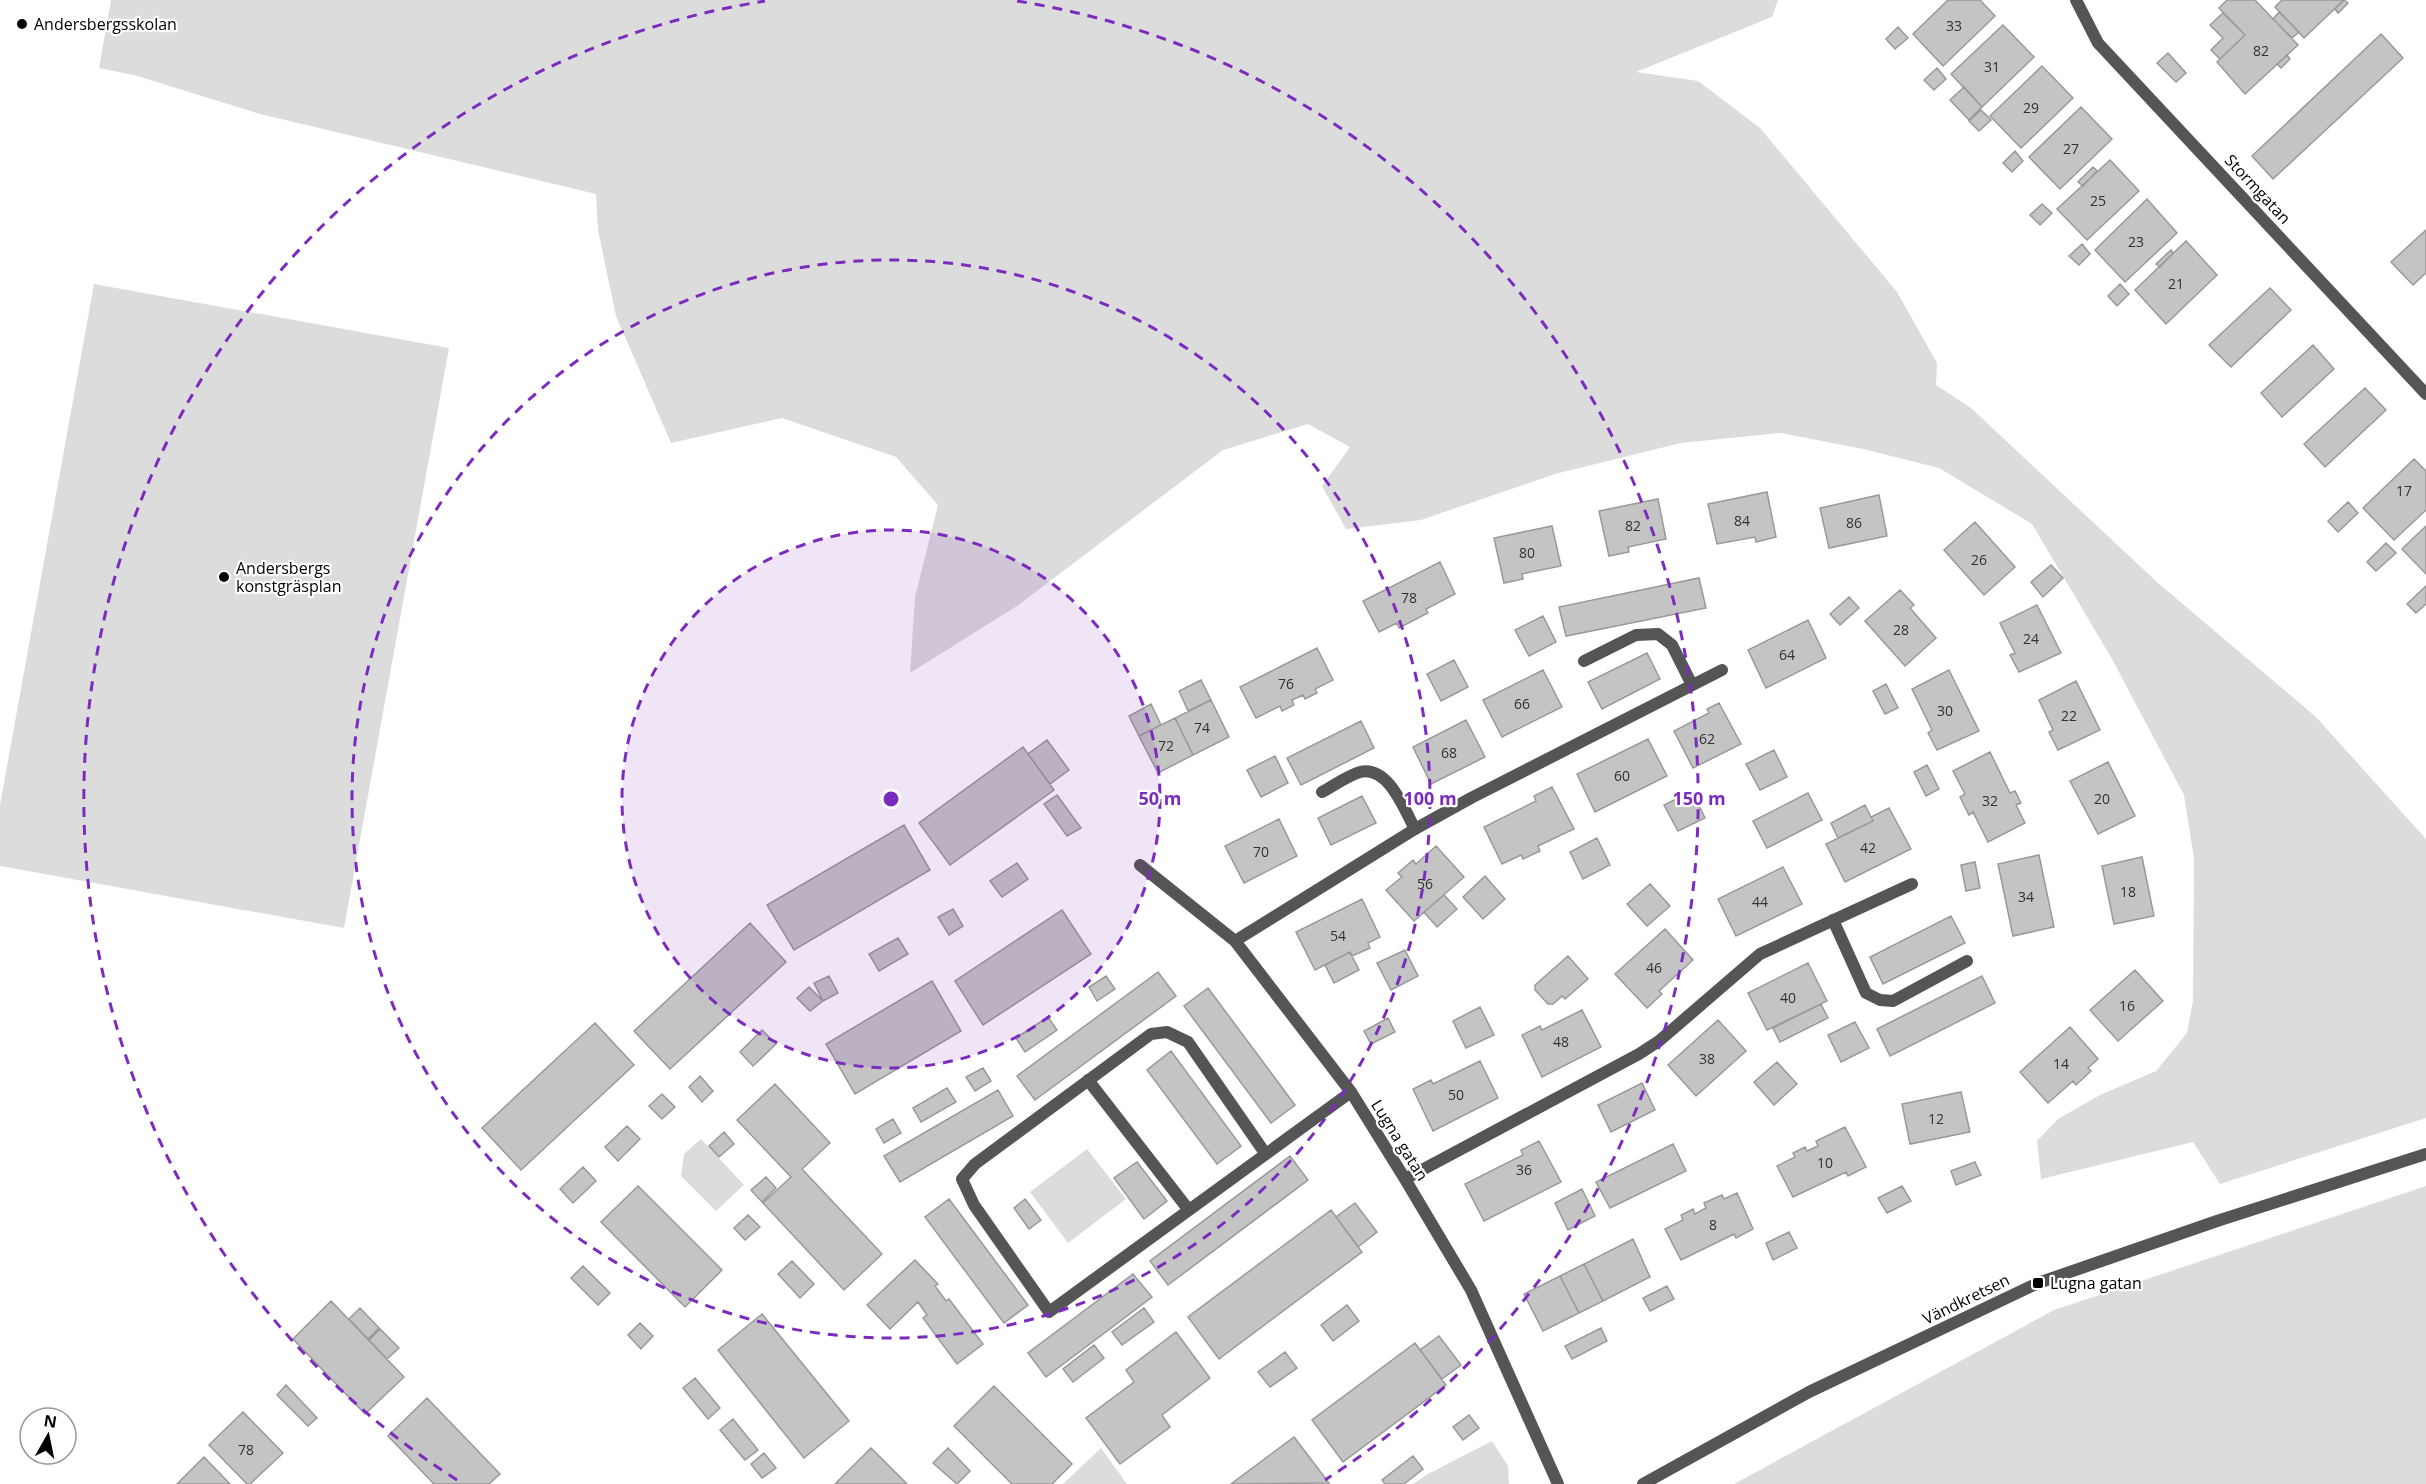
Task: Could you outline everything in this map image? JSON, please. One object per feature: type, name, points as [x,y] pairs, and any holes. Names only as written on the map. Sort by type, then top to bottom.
[{"type":"street","name":"Stormgatan","points":[[2076,0],[2098,43],[2426,394]]},
{"type":"street","points":[[1584,661],[1635,635],[1658,634],[1672,645],[1692,685]]},
{"type":"street","points":[[1235,941],[1415,829],[1722,670]]},
{"type":"street","points":[[1322,792],[1361,772],[1376,774],[1390,783],[1415,829]]},
{"type":"street","name":"Lugna gatan","points":[[1140,865],[1235,941],[1351,1092],[1406,1179],[1471,1290],[1558,1484]]},
{"type":"street","points":[[1406,1179],[1639,1054],[1659,1041],[1760,954],[1912,884]]},
{"type":"street","points":[[1833,920],[1866,993],[1880,1000],[1893,1001],[1967,961]]},
{"type":"street","points":[[1265,1153],[1188,1042],[1167,1032],[1151,1034],[975,1164],[962,1179],[974,1205],[1048,1312],[1351,1092]]},
{"type":"street","points":[[1088,1080],[1188,1209]]},
{"type":"street","name":"Vändkretsen","points":[[1643,1484],[1809,1392],[2038,1283],[2217,1221],[2426,1154]]},
{"type":"shaded area","points":[[111,0],[1778,0],[1772,17],[1636,72],[1698,81],[1760,128],[1897,292],[1937,363],[1936,385],[1971,408],[2158,583],[2316,717],[2426,839],[2426,1118],[2220,1184],[2193,1142],[2041,1179],[2037,1141],[2058,1119],[2100,1095],[2156,1071],[2187,1033],[2193,1001],[2194,859],[2184,795],[2112,659],[2032,524],[1939,468],[1863,449],[1781,433],[1681,443],[1555,474],[1421,520],[1346,529],[1322,486],[1350,447],[1308,424],[1223,450],[1017,606],[910,673],[915,597],[938,505],[896,457],[782,418],[671,443],[616,316],[598,230],[596,194],[260,114],[134,75],[99,68]]},
{"type":"shaded area","name":"Andersbergs konstgräsplan","points":[[94,284],[449,348],[344,928],[0,866],[0,805]]},
{"type":"shaded area","points":[[701,1139],[744,1185],[716,1211],[681,1176],[684,1154]]},
{"type":"shaded area","points":[[1087,1149],[1126,1199],[1068,1243],[1030,1192]]},
{"type":"shaded area","points":[[2426,1186],[2426,1484],[1734,1484],[2054,1310]]},
{"type":"shaded area","points":[[1492,1441],[1508,1466],[1509,1484],[1413,1484],[1426,1475]]},
{"type":"shaded area","points":[[1101,1448],[1127,1484],[1063,1484]]},
{"type":"building","points":[[1948,0],[1980,0],[1995,16],[1943,66],[1913,34]]},
{"type":"building","points":[[2227,0],[2255,0],[2298,45],[2245,94],[2217,62],[2245,35],[2219,8]]},
{"type":"building","points":[[2282,0],[2344,0],[2304,38],[2275,7]]},
{"type":"building","points":[[2344,0],[2348,3],[2338,13],[2335,9]]},
{"type":"building","points":[[2279,12],[2299,32],[2292,38],[2273,19]]},
{"type":"building","points":[[2223,13],[2245,35],[2220,59],[2211,50],[2223,38],[2210,25]]},
{"type":"building","points":[[2003,25],[2034,57],[1982,107],[1951,74]]},
{"type":"building","points":[[1898,27],[1908,38],[1895,49],[1886,39]]},
{"type":"building","points":[[2381,34],[2403,58],[2273,179],[2252,156]]},
{"type":"building","points":[[2168,53],[2186,73],[2176,82],[2157,63]]},
{"type":"building","points":[[2287,55],[2290,59],[2281,68],[2277,64]]},
{"type":"building","points":[[2042,66],[2073,98],[2021,148],[1990,116]]},
{"type":"building","points":[[1937,68],[1946,79],[1934,90],[1924,80]]},
{"type":"building","points":[[1964,87],[1982,107],[1969,120],[1950,100]]},
{"type":"building","points":[[2081,107],[2112,139],[2060,189],[2029,157]]},
{"type":"building","points":[[1981,110],[1991,120],[1979,131],[1969,121]]},
{"type":"building","points":[[2015,151],[2023,161],[2012,172],[2003,163]]},
{"type":"building","points":[[2110,160],[2139,191],[2087,240],[2057,209]]},
{"type":"building","points":[[2093,167],[2097,171],[2083,186],[2078,182]]},
{"type":"building","points":[[2147,199],[2177,233],[2125,282],[2095,250]]},
{"type":"building","points":[[2042,204],[2052,213],[2040,225],[2030,215]]},
{"type":"building","points":[[2426,230],[2426,273],[2413,285],[2391,262]]},
{"type":"building","points":[[2186,241],[2217,275],[2166,324],[2135,290]]},
{"type":"building","points":[[2082,244],[2090,254],[2079,265],[2069,256]]},
{"type":"building","points":[[2171,250],[2173,253],[2160,267],[2156,264]]},
{"type":"building","points":[[2120,284],[2129,294],[2117,306],[2108,296]]},
{"type":"building","points":[[2270,288],[2291,310],[2231,367],[2209,345]]},
{"type":"building","points":[[2313,345],[2334,369],[2282,417],[2261,393]]},
{"type":"building","points":[[2365,388],[2386,410],[2325,467],[2304,444]]},
{"type":"building","points":[[2414,459],[2426,471],[2426,510],[2394,540],[2363,508]]},
{"type":"building","points":[[1767,492],[1776,537],[1756,542],[1755,537],[1717,544],[1708,504]]},
{"type":"building","points":[[1879,495],[1887,536],[1829,548],[1820,508]]},
{"type":"building","points":[[1658,499],[1666,539],[1628,547],[1629,552],[1609,556],[1599,511]]},
{"type":"building","points":[[2348,502],[2358,513],[2338,532],[2328,521]]},
{"type":"building","points":[[1975,522],[2015,567],[1984,595],[1944,550]]},
{"type":"building","points":[[1552,526],[1561,566],[1522,574],[1523,579],[1504,583],[1494,538]]},
{"type":"building","points":[[2426,526],[2426,574],[2402,549]]},
{"type":"building","points":[[2386,543],[2396,553],[2376,571],[2367,562]]},
{"type":"building","points":[[1440,562],[1455,594],[1426,609],[1428,613],[1399,628],[1397,623],[1379,632],[1363,601]]},
{"type":"building","points":[[2051,565],[2063,578],[2043,597],[2031,582]]},
{"type":"building","points":[[1699,578],[1706,608],[1566,636],[1559,607]]},
{"type":"building","points":[[2426,586],[2426,604],[2416,613],[2407,604]]},
{"type":"building","points":[[1900,590],[1914,605],[1910,608],[1936,638],[1905,666],[1865,621]]},
{"type":"building","points":[[1849,597],[1859,608],[1840,625],[1830,614]]},
{"type":"building","points":[[2037,605],[2061,653],[2019,672],[2010,655],[2015,653],[2000,623]]},
{"type":"building","points":[[1543,616],[1556,642],[1529,656],[1515,630]]},
{"type":"building","points":[[1808,620],[1826,658],[1766,688],[1748,650]]},
{"type":"building","points":[[1317,648],[1333,680],[1315,689],[1317,693],[1305,699],[1303,695],[1292,700],[1294,705],[1282,711],[1280,706],[1256,718],[1240,687]]},
{"type":"building","points":[[1647,653],[1660,679],[1602,709],[1588,682]]},
{"type":"building","points":[[1454,660],[1468,687],[1441,701],[1427,674]]},
{"type":"building","points":[[1543,670],[1562,707],[1502,737],[1483,700]]},
{"type":"building","points":[[1949,670],[1979,731],[1937,750],[1928,733],[1932,730],[1912,689]]},
{"type":"building","points":[[1201,680],[1211,700],[1188,711],[1179,691]]},
{"type":"building","points":[[2076,681],[2100,730],[2058,750],[2049,732],[2053,730],[2039,700]]},
{"type":"building","points":[[1886,684],[1898,708],[1885,714],[1873,691]]},
{"type":"building","points":[[1211,700],[1229,737],[1193,755],[1175,718]]},
{"type":"building","points":[[1719,703],[1741,744],[1693,768],[1674,731],[1709,713],[1707,709]]},
{"type":"building","points":[[1151,704],[1161,725],[1139,736],[1129,716]]},
{"type":"building","points":[[1175,718],[1193,755],[1158,773],[1139,736]]},
{"type":"building","points":[[1466,720],[1485,757],[1431,784],[1413,747]]},
{"type":"building","points":[[1361,721],[1374,748],[1301,785],[1287,758]]},
{"type":"building","points":[[1648,739],[1667,776],[1595,812],[1577,774]]},
{"type":"building","points":[[1047,740],[1069,770],[1050,784],[1028,754]]},
{"type":"building","points":[[1023,747],[1054,790],[950,865],[919,823]]},
{"type":"building","points":[[1774,750],[1787,777],[1760,790],[1746,764]]},
{"type":"building","points":[[1990,752],[2010,793],[2015,791],[2021,803],[2016,805],[2025,823],[1988,842],[1973,812],[1969,815],[1960,797],[1965,794],[1953,771]]},
{"type":"building","points":[[1275,756],[1288,783],[1261,797],[1247,770]]},
{"type":"building","points":[[2108,762],[2135,816],[2098,834],[2070,781]]},
{"type":"building","points":[[1927,765],[1939,789],[1926,796],[1914,772]]},
{"type":"building","points":[[1552,787],[1574,829],[1538,846],[1540,851],[1523,859],[1521,855],[1502,864],[1484,827],[1536,801],[1534,796]]},
{"type":"building","points":[[1692,791],[1705,818],[1678,831],[1664,805]]},
{"type":"building","points":[[1808,793],[1822,820],[1767,848],[1753,821]]},
{"type":"building","points":[[1057,795],[1081,828],[1067,836],[1044,804]]},
{"type":"building","points":[[1362,796],[1376,823],[1331,845],[1318,818]]},
{"type":"building","points":[[1865,805],[1873,821],[1838,838],[1831,823]]},
{"type":"building","points":[[1889,808],[1911,849],[1845,882],[1826,844],[1873,821],[1871,817]]},
{"type":"building","points":[[1279,819],[1297,856],[1244,883],[1225,846]]},
{"type":"building","points":[[904,825],[930,870],[794,950],[767,905]]},
{"type":"building","points":[[1597,838],[1610,865],[1583,879],[1570,852]]},
{"type":"building","points":[[1436,846],[1464,877],[1414,921],[1386,890],[1402,877],[1398,873],[1413,860],[1416,864]]},
{"type":"building","points":[[2039,855],[2054,927],[2013,936],[1998,864]]},
{"type":"building","points":[[2142,857],[2154,916],[2114,924],[2102,866]]},
{"type":"building","points":[[1975,862],[1980,888],[1966,891],[1961,865]]},
{"type":"building","points":[[1017,863],[1028,879],[1002,897],[990,881]]},
{"type":"building","points":[[1783,867],[1802,904],[1736,936],[1718,899]]},
{"type":"building","points":[[1485,876],[1505,899],[1483,919],[1463,897]]},
{"type":"building","points":[[1650,884],[1670,906],[1647,926],[1627,904]]},
{"type":"building","points":[[1444,895],[1457,909],[1437,927],[1424,912]]},
{"type":"building","points":[[1362,899],[1380,937],[1368,943],[1370,948],[1352,956],[1350,952],[1315,970],[1296,932]]},
{"type":"building","points":[[953,909],[963,926],[949,935],[938,917]]},
{"type":"building","points":[[1062,910],[1091,954],[983,1025],[955,981]]},
{"type":"building","points":[[1951,916],[1965,943],[1883,984],[1870,957]]},
{"type":"building","points":[[750,923],[786,962],[670,1069],[634,1031]]},
{"type":"building","points":[[1665,929],[1693,960],[1659,991],[1662,994],[1647,1008],[1615,974]]},
{"type":"building","points":[[898,938],[908,954],[879,971],[869,954]]},
{"type":"building","points":[[1405,950],[1418,976],[1391,990],[1377,963]]},
{"type":"building","points":[[1350,952],[1359,970],[1334,983],[1325,965]]},
{"type":"building","points":[[1568,956],[1588,979],[1565,999],[1562,996],[1553,1004],[1548,1004],[1535,990],[1535,985]]},
{"type":"building","points":[[1808,963],[1827,1001],[1767,1030],[1748,993]]},
{"type":"building","points":[[2135,970],[2163,1001],[2118,1041],[2090,1010]]},
{"type":"building","points":[[1158,972],[1176,996],[1035,1100],[1017,1076]]},
{"type":"building","points":[[829,976],[838,993],[823,1001],[814,983]]},
{"type":"building","points":[[1106,976],[1115,989],[1097,1001],[1089,987]]},
{"type":"building","points":[[1982,976],[1995,1003],[1890,1056],[1877,1029]]},
{"type":"building","points":[[932,981],[961,1031],[855,1094],[826,1044]]},
{"type":"building","points":[[809,987],[823,1001],[810,1011],[797,998]]},
{"type":"building","points":[[1208,988],[1295,1105],[1271,1123],[1184,1006]]},
{"type":"building","points":[[1821,1004],[1828,1018],[1780,1042],[1773,1028]]},
{"type":"building","points":[[1480,1007],[1494,1035],[1466,1048],[1453,1021]]},
{"type":"building","points":[[1582,1010],[1601,1047],[1542,1077],[1522,1035],[1540,1026],[1542,1030]]},
{"type":"building","points":[[1048,1017],[1057,1030],[1025,1052],[1016,1038]]},
{"type":"building","points":[[1388,1018],[1395,1032],[1371,1044],[1364,1031]]},
{"type":"building","points":[[1718,1020],[1746,1051],[1696,1096],[1668,1065]]},
{"type":"building","points":[[1855,1022],[1869,1048],[1841,1062],[1828,1035]]},
{"type":"building","points":[[595,1023],[634,1065],[521,1170],[482,1128]]},
{"type":"building","points":[[2070,1027],[2098,1059],[2088,1068],[2091,1071],[2076,1085],[2073,1081],[2048,1103],[2020,1072]]},
{"type":"building","points":[[762,1030],[776,1044],[753,1066],[740,1052]]},
{"type":"building","points":[[1171,1051],[1241,1146],[1217,1164],[1147,1070]]},
{"type":"building","points":[[1480,1061],[1498,1098],[1433,1131],[1413,1089],[1431,1080],[1433,1084]]},
{"type":"building","points":[[1777,1062],[1797,1084],[1774,1105],[1754,1082]]},
{"type":"building","points":[[983,1068],[991,1081],[975,1091],[966,1077]]},
{"type":"building","points":[[700,1076],[713,1091],[702,1102],[689,1087]]},
{"type":"building","points":[[1642,1083],[1655,1110],[1611,1132],[1598,1105]]},
{"type":"building","points":[[775,1084],[830,1143],[802,1169],[882,1254],[844,1290],[763,1203],[791,1177],[737,1120]]},
{"type":"building","points":[[947,1088],[956,1102],[921,1122],[913,1108]]},
{"type":"building","points":[[998,1090],[1013,1116],[900,1182],[884,1156]]},
{"type":"building","points":[[1961,1092],[1970,1132],[1910,1144],[1902,1104]]},
{"type":"building","points":[[662,1094],[675,1107],[662,1119],[649,1106]]},
{"type":"building","points":[[893,1119],[901,1133],[884,1143],[876,1129]]},
{"type":"building","points":[[627,1126],[640,1139],[618,1161],[605,1147]]},
{"type":"building","points":[[1845,1127],[1866,1167],[1848,1176],[1846,1172],[1793,1197],[1777,1166],[1795,1157],[1793,1153],[1805,1147],[1807,1151],[1818,1146],[1816,1141]]},
{"type":"building","points":[[724,1132],[734,1144],[719,1157],[709,1146]]},
{"type":"building","points":[[1539,1141],[1561,1182],[1484,1221],[1465,1184],[1523,1155],[1521,1150]]},
{"type":"building","points":[[1673,1144],[1686,1171],[1610,1208],[1596,1182]]},
{"type":"building","points":[[1290,1156],[1308,1180],[1168,1285],[1150,1261]]},
{"type":"building","points":[[1137,1162],[1167,1201],[1144,1219],[1114,1178]]},
{"type":"building","points":[[1975,1162],[1981,1175],[1956,1185],[1951,1171]]},
{"type":"building","points":[[583,1167],[596,1181],[573,1203],[560,1189]]},
{"type":"building","points":[[766,1177],[776,1188],[762,1202],[751,1190]]},
{"type":"building","points":[[638,1186],[722,1270],[685,1307],[601,1222]]},
{"type":"building","points":[[1902,1186],[1911,1201],[1887,1213],[1878,1198]]},
{"type":"building","points":[[1582,1189],[1595,1216],[1568,1230],[1555,1203]]},
{"type":"building","points":[[1737,1193],[1753,1229],[1736,1238],[1734,1234],[1681,1260],[1665,1229],[1683,1220],[1681,1215],[1693,1209],[1695,1214],[1706,1208],[1704,1203],[1722,1195],[1724,1199]]},
{"type":"building","points":[[949,1199],[1028,1305],[1004,1323],[925,1217]]},
{"type":"building","points":[[1025,1199],[1041,1220],[1029,1229],[1014,1208]]},
{"type":"building","points":[[1355,1203],[1377,1232],[1358,1247],[1336,1217]]},
{"type":"building","points":[[1331,1210],[1362,1252],[1219,1359],[1188,1317]]},
{"type":"building","points":[[748,1215],[760,1227],[745,1240],[734,1228]]},
{"type":"building","points":[[1789,1232],[1797,1248],[1773,1260],[1766,1243]]},
{"type":"building","points":[[1633,1239],[1650,1277],[1603,1301],[1584,1264]]},
{"type":"building","points":[[915,1260],[938,1284],[935,1286],[946,1301],[949,1299],[983,1344],[957,1364],[923,1318],[927,1315],[918,1302],[890,1329],[867,1305]]},
{"type":"building","points":[[792,1261],[814,1284],[800,1298],[778,1274]]},
{"type":"building","points":[[1584,1264],[1603,1301],[1579,1313],[1560,1276]]},
{"type":"building","points":[[583,1266],[610,1293],[598,1305],[571,1278]]},
{"type":"building","points":[[1133,1274],[1152,1297],[1046,1377],[1028,1353]]},
{"type":"building","points":[[1560,1276],[1579,1313],[1543,1331],[1524,1294]]},
{"type":"building","points":[[1667,1286],[1674,1299],[1650,1311],[1643,1298]]},
{"type":"building","points":[[331,1301],[404,1377],[365,1414],[293,1339]]},
{"type":"building","points":[[1347,1305],[1359,1321],[1333,1341],[1321,1325]]},
{"type":"building","points":[[360,1308],[379,1328],[368,1339],[349,1319]]},
{"type":"building","points":[[1144,1308],[1154,1322],[1122,1345],[1112,1332]]},
{"type":"building","points":[[762,1314],[849,1421],[804,1458],[718,1350]]},
{"type":"building","points":[[640,1323],[653,1336],[641,1349],[628,1335]]},
{"type":"building","points":[[1601,1328],[1607,1341],[1572,1359],[1565,1346]]},
{"type":"building","points":[[380,1329],[399,1348],[387,1359],[369,1340]]},
{"type":"building","points":[[1176,1332],[1210,1378],[1162,1415],[1170,1427],[1120,1464],[1086,1418],[1134,1382],[1126,1370]]},
{"type":"building","points":[[1439,1336],[1461,1365],[1442,1379],[1420,1350]]},
{"type":"building","points":[[1415,1343],[1446,1385],[1343,1462],[1312,1420]]},
{"type":"building","points":[[1094,1345],[1104,1358],[1073,1382],[1063,1369]]},
{"type":"building","points":[[1285,1352],[1297,1368],[1270,1387],[1258,1372]]},
{"type":"building","points":[[695,1378],[720,1408],[708,1419],[683,1388]]},
{"type":"building","points":[[286,1385],[317,1418],[308,1426],[277,1395]]},
{"type":"building","points":[[994,1386],[1072,1464],[1052,1484],[1012,1484],[954,1426]]},
{"type":"building","points":[[427,1398],[500,1474],[489,1484],[434,1484],[388,1436]]},
{"type":"building","points":[[243,1412],[283,1453],[250,1484],[247,1484],[209,1445]]},
{"type":"building","points":[[1469,1415],[1479,1428],[1463,1440],[1453,1427]]},
{"type":"building","points":[[733,1419],[758,1450],[745,1460],[720,1430]]},
{"type":"building","points":[[1294,1437],[1329,1483],[1231,1484]]},
{"type":"building","points":[[871,1448],[907,1484],[835,1484]]},
{"type":"building","points":[[948,1448],[970,1471],[957,1484],[933,1463]]},
{"type":"building","points":[[764,1453],[776,1468],[762,1478],[751,1464]]},
{"type":"building","points":[[1413,1456],[1423,1469],[1404,1484],[1385,1484],[1382,1480]]},
{"type":"building","points":[[204,1457],[230,1484],[177,1484]]},
{"type":"place","name":"Andersbergsskolan","points":[[22,24]]},
{"type":"place","name":"Andersbergs konstgräsplan","points":[[224,577]]},
{"type":"place","name":"Lugna gatan","points":[[2038,1283]]}]
